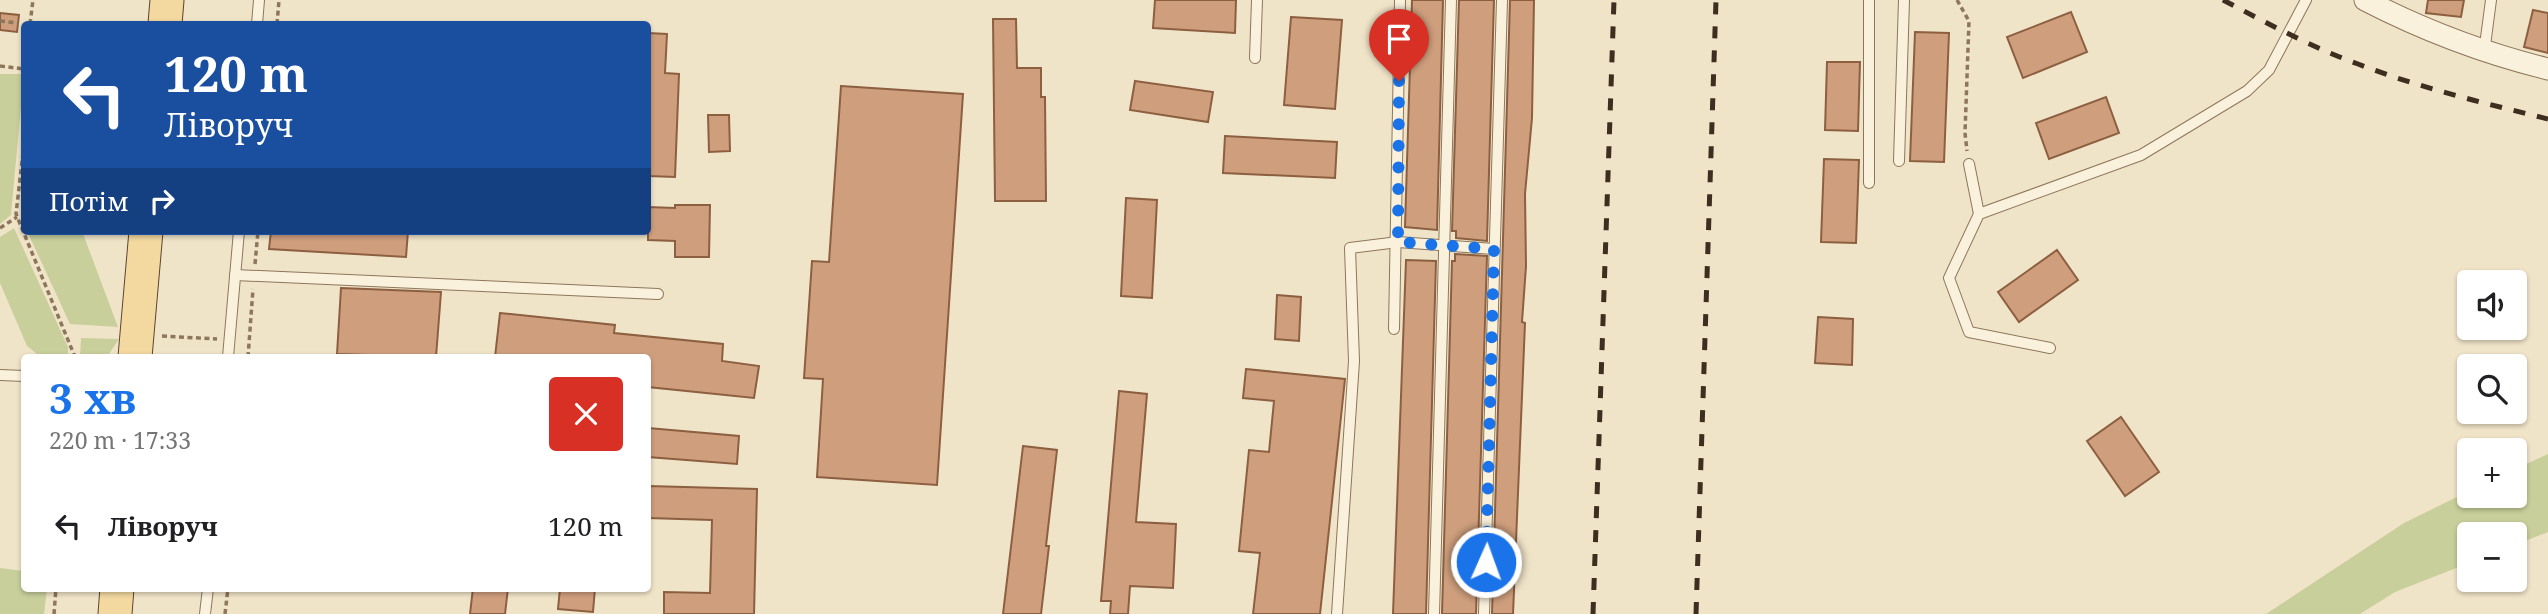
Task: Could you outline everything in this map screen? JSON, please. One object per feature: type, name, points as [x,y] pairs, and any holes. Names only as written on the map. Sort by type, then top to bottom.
[{"type":"main road","points":[[165,21],[167,0]]},
{"type":"main road","points":[[145,346],[146,235]]},
{"type":"main road","points":[[115,614],[117,592]]},
{"type":"street","points":[[2365,0],[2415,26],[2484,53],[2548,69]]},
{"type":"lane","points":[[257,21],[259,0]]},
{"type":"lane","points":[[1255,58],[1257,0]]},
{"type":"lane","points":[[1394,329],[1398,242],[1400,0]]},
{"type":"lane","points":[[1434,614],[1451,0]]},
{"type":"lane","points":[[1485,614],[1502,0]]},
{"type":"lane","points":[[1869,0],[1869,183]]},
{"type":"lane","points":[[1899,161],[1904,0]]},
{"type":"lane","points":[[1979,214],[2141,155],[2247,91],[2269,70],[2306,0]]},
{"type":"lane","points":[[2484,53],[2491,0]]},
{"type":"lane","points":[[1969,164],[1979,214],[1949,278],[1969,332],[2050,348]]},
{"type":"lane","points":[[228,354],[239,235]]},
{"type":"lane","points":[[1337,614],[1354,361],[1350,248],[1398,242],[1494,249]]},
{"type":"lane","points":[[235,275],[658,294]]},
{"type":"lane","points":[[0,375],[21,376]]},
{"type":"lane","points":[[205,614],[208,592]]},
{"type":"path","points":[[30,21],[33,0]]},
{"type":"path","points":[[277,21],[279,0]]},
{"type":"path","points":[[1957,0],[1969,21],[1965,133],[1969,164]]},
{"type":"path","points":[[0,22],[18,23]]},
{"type":"path","points":[[0,66],[21,69]]},
{"type":"path","points":[[21,175],[17,217],[21,227]]},
{"type":"path","points":[[0,228],[17,217]]},
{"type":"path","points":[[24,235],[74,354]]},
{"type":"path","points":[[248,354],[258,235]]},
{"type":"path","points":[[145,346],[230,341]]},
{"type":"path","points":[[54,614],[56,592]]},
{"type":"path","points":[[225,614],[228,592]]},
{"type":"green space","points":[[0,74],[21,74],[21,107],[11,215],[0,224]]},
{"type":"green space","points":[[14,228],[68,347],[68,354],[37,354],[27,346],[0,283],[0,237]]},
{"type":"green space","points":[[29,235],[84,235],[118,327],[70,324]]},
{"type":"green space","points":[[81,338],[119,339],[109,354],[80,354]]},
{"type":"green space","points":[[2548,454],[2548,532],[2527,540],[2527,522],[2457,522],[2457,568],[2395,592],[2360,614],[2266,614],[2404,523],[2457,497],[2457,508],[2527,508],[2527,464]]},
{"type":"green space","points":[[0,568],[21,571],[21,592],[47,592],[44,614],[0,614]]},
{"type":"building","points":[[1155,0],[1236,0],[1235,33],[1153,28]]},
{"type":"building","points":[[1412,0],[1443,0],[1437,230],[1405,227]]},
{"type":"building","points":[[1459,0],[1494,0],[1487,241],[1456,238],[1456,231],[1452,231]]},
{"type":"building","points":[[1510,0],[1534,0],[1532,118],[1525,194],[1526,266],[1522,322],[1525,323],[1513,614],[1492,614]]},
{"type":"building","points":[[2428,0],[2464,0],[2461,17],[2426,13]]},
{"type":"building","points":[[2533,10],[2548,13],[2548,53],[2524,47]]},
{"type":"building","points":[[2071,12],[2087,52],[2023,78],[2007,37]]},
{"type":"building","points":[[0,13],[19,15],[17,32],[0,30]]},
{"type":"building","points":[[1291,17],[1342,20],[1335,109],[1284,105]]},
{"type":"building","points":[[993,19],[1016,19],[1017,68],[1041,68],[1041,97],[1045,97],[1046,201],[995,201]]},
{"type":"building","points":[[1915,32],[1949,33],[1944,162],[1910,161]]},
{"type":"building","points":[[651,33],[667,34],[665,73],[679,74],[675,177],[651,176]]},
{"type":"building","points":[[1827,62],[1860,62],[1858,131],[1825,130]]},
{"type":"building","points":[[1135,81],[1213,92],[1208,122],[1130,110]]},
{"type":"building","points":[[841,86],[963,94],[937,485],[817,477],[823,379],[804,378],[812,261],[829,262]]},
{"type":"building","points":[[2106,97],[2119,133],[2049,159],[2036,123]]},
{"type":"building","points":[[708,115],[729,115],[730,151],[709,152]]},
{"type":"building","points":[[1225,136],[1337,142],[1335,178],[1223,173]]},
{"type":"building","points":[[1824,159],[1859,160],[1856,243],[1821,242]]},
{"type":"building","points":[[1126,198],[1157,200],[1152,298],[1121,296]]},
{"type":"building","points":[[675,205],[710,205],[709,257],[675,257],[675,241],[648,240],[648,235],[651,235],[651,207],[675,208]]},
{"type":"building","points":[[271,235],[408,235],[406,257],[269,249]]},
{"type":"building","points":[[2057,250],[2078,280],[2019,322],[1998,292]]},
{"type":"building","points":[[1455,254],[1487,256],[1476,614],[1442,614],[1452,261],[1455,261]]},
{"type":"building","points":[[1406,260],[1436,261],[1426,614],[1393,614]]},
{"type":"building","points":[[341,288],[441,292],[436,354],[337,354]]},
{"type":"building","points":[[1277,295],[1301,297],[1299,341],[1275,339]]},
{"type":"building","points":[[500,313],[615,325],[614,333],[723,344],[722,361],[759,366],[754,398],[651,387],[651,354],[495,354]]},
{"type":"building","points":[[1818,317],[1853,319],[1852,365],[1815,363]]},
{"type":"building","points":[[1246,369],[1345,379],[1320,614],[1253,614],[1260,553],[1239,551],[1249,450],[1269,452],[1274,401],[1243,398]]},
{"type":"building","points":[[1119,391],[1147,394],[1136,522],[1176,524],[1173,588],[1130,586],[1128,614],[1110,614],[1111,601],[1101,601]]},
{"type":"building","points":[[2121,417],[2159,472],[2125,496],[2087,441]]},
{"type":"building","points":[[651,428],[739,436],[737,464],[651,457]]},
{"type":"building","points":[[1023,446],[1057,450],[1041,614],[1003,614]]},
{"type":"building","points":[[651,486],[757,489],[754,614],[664,614],[664,592],[710,593],[712,520],[651,518]]},
{"type":"building","points":[[473,592],[508,592],[505,614],[470,614]]},
{"type":"building","points":[[560,592],[595,592],[593,612],[558,609]]},
{"type":"railway","points":[[1593,614],[1614,0]]},
{"type":"railway","points":[[1696,614],[1716,0]]},
{"type":"railway","points":[[2223,0],[2306,42],[2381,73],[2548,119]]},
{"type":"route","points":[[1399,81],[1398,242],[1494,249],[1486,562]]}]
